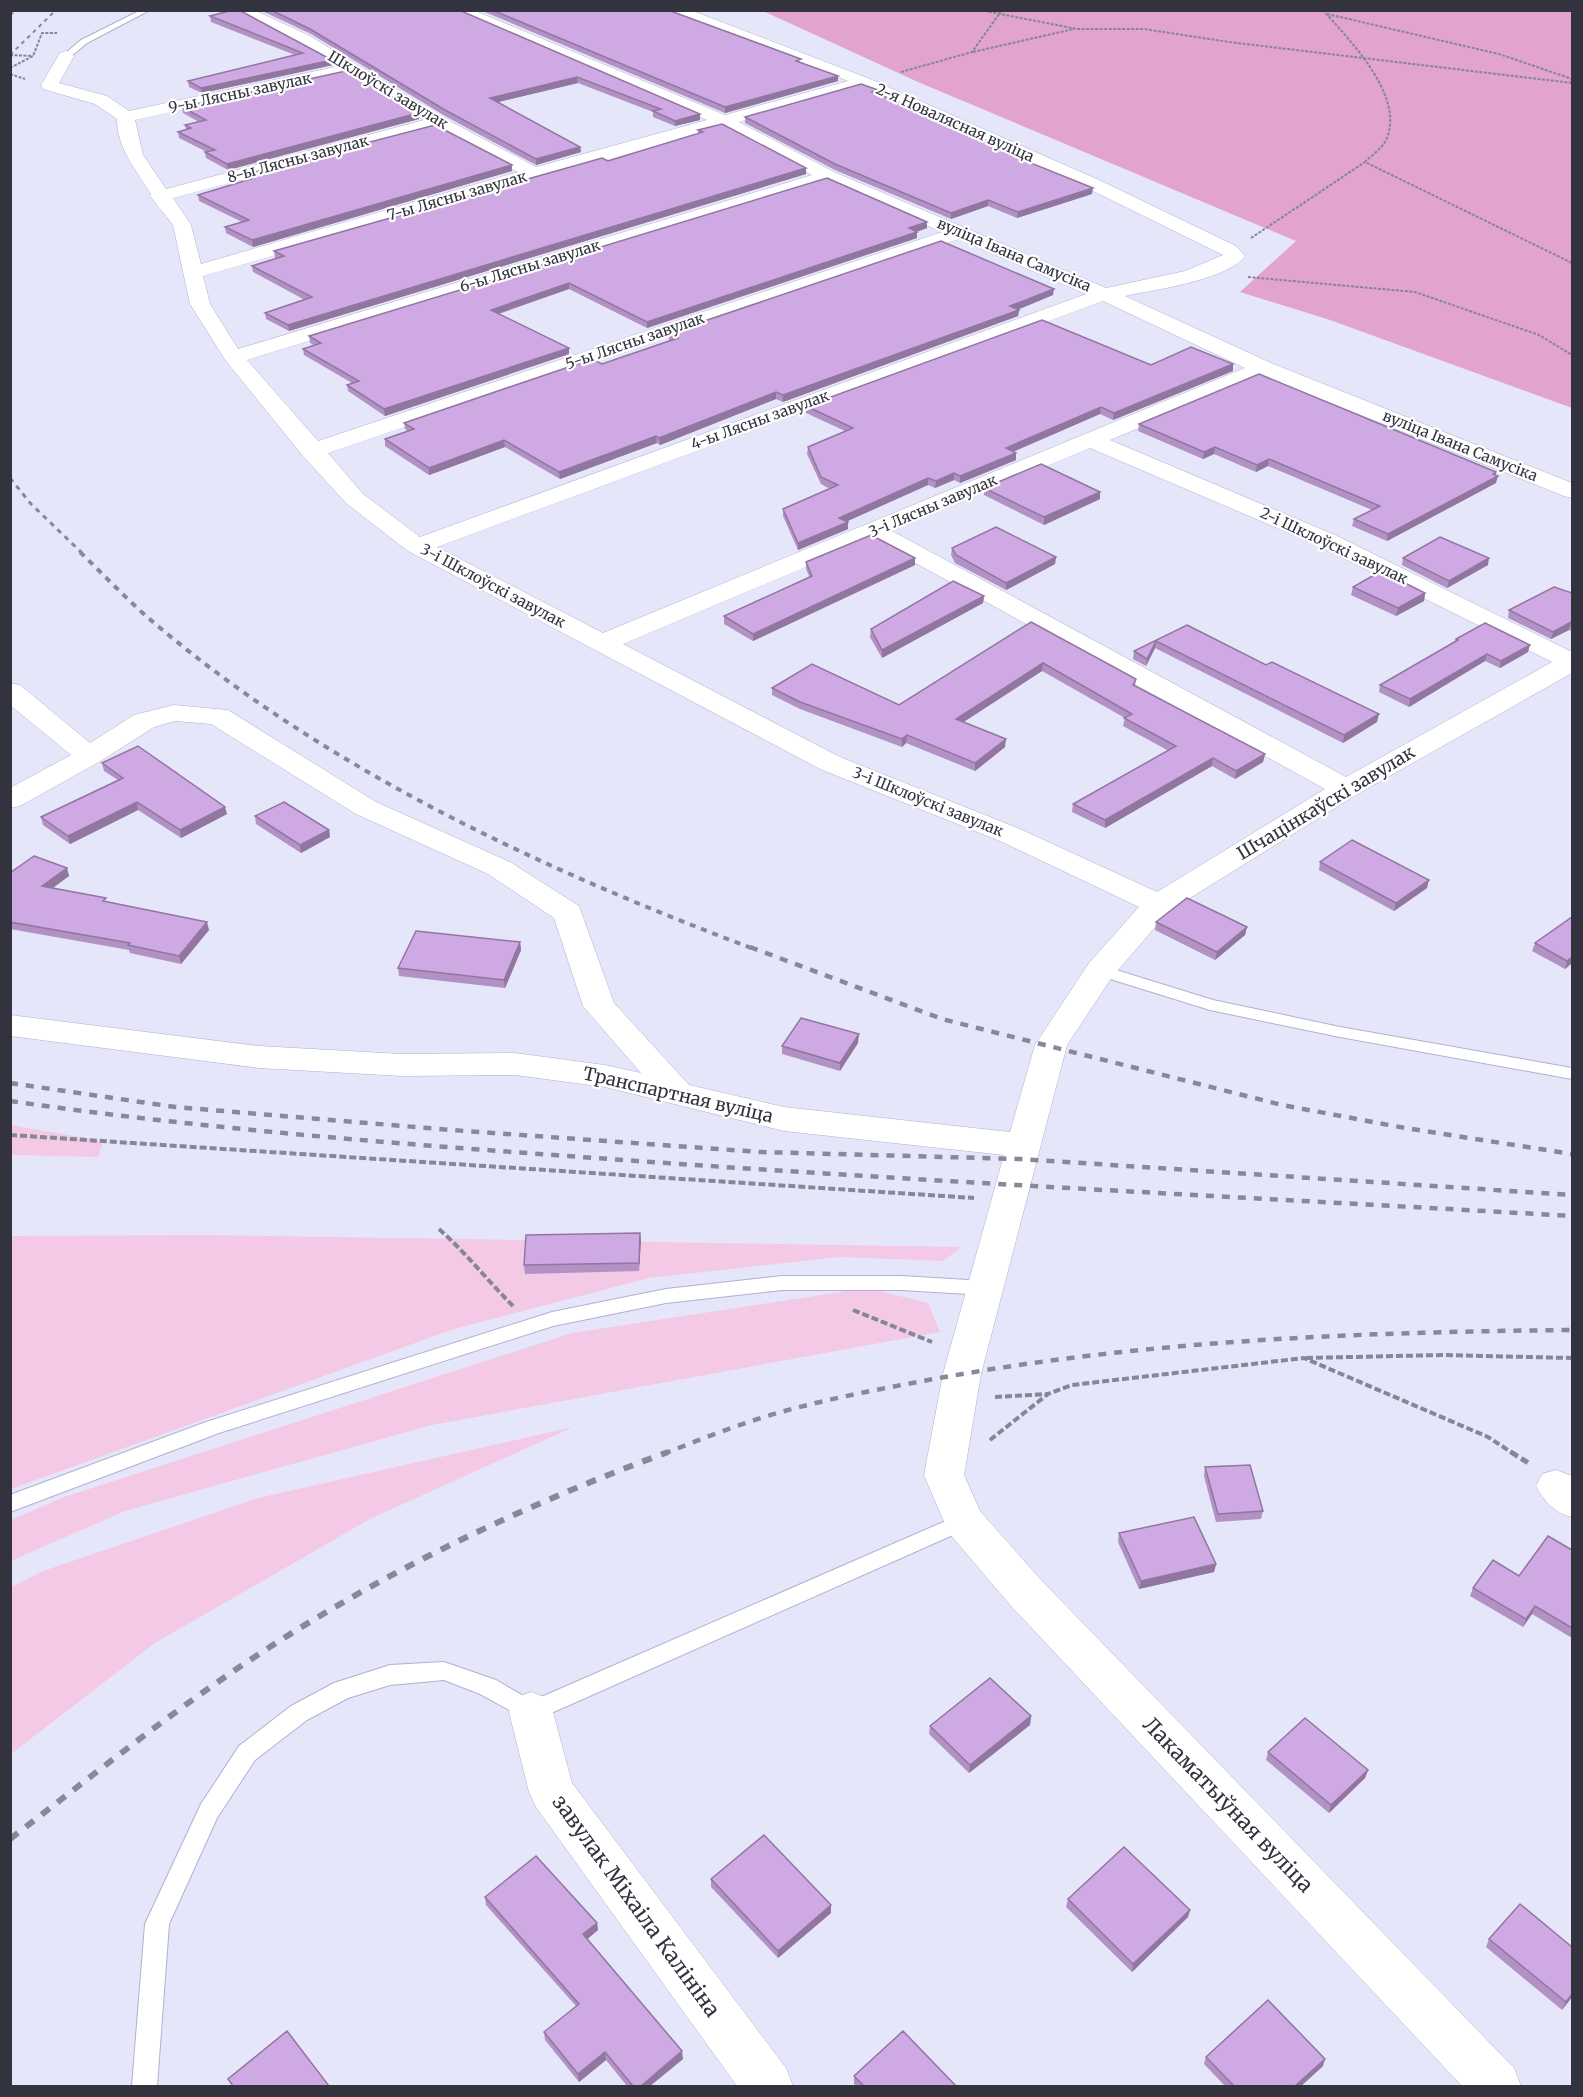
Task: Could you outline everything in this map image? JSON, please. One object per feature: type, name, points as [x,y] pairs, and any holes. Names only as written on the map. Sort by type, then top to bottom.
[{"type":"street","name":"Шклоўскі завулак","points":[[240,10],[304,39],[438,122],[534,173]]},
{"type":"street","name":"вуліца Івана Самусіка","points":[[459,10],[722,120],[828,176],[1104,294],[1263,368],[1572,491]]},
{"type":"street","name":"2-я Новалясная вуліца","points":[[675,10],[864,82],[1093,184],[1229,250]]},
{"type":"street","points":[[66,56],[49,85],[101,99],[126,117]]},
{"type":"street","name":"9-ы Лясны завулак","points":[[126,117],[354,68]]},
{"type":"street","name":"7-ы Лясны завулак","points":[[192,273],[534,173],[864,82]]},
{"type":"street","name":"3-і Шклоўскі завулак","points":[[126,117],[126,129],[134,155],[159,196],[182,225],[200,304],[233,357],[311,451],[355,499],[417,546],[830,763],[1010,835],[1158,904]]},
{"type":"street","name":"8-ы Лясны завулак","points":[[159,196],[438,122]]},
{"type":"street","name":"6-ы Лясны завулак","points":[[233,357],[828,176]]},
{"type":"street","name":"5-ы Лясны завулак","points":[[311,451],[960,232]]},
{"type":"street","name":"4-ы Лясны завулак","points":[[417,546],[1104,294],[1188,275],[1227,263],[1235,256],[1229,250]]},
{"type":"street","name":"3-і Лясны завулак","points":[[602,643],[1263,368]]},
{"type":"street","name":"2-і Шклоўскі завулак","points":[[1091,440],[1326,540],[1572,662]]},
{"type":"street","points":[[873,530],[1346,789]]},
{"type":"street","name":"Шчацінкаўскі завулак","points":[[944,1475],[967,1356],[1051,1045],[1100,970],[1158,904],[1346,789],[1572,662]]},
{"type":"street","points":[[10,691],[89,756]]},
{"type":"street","points":[[10,800],[89,756],[144,721],[174,713],[218,716],[366,808],[498,868],[568,913],[599,1005],[679,1095]]},
{"type":"street","name":"Транспартная вуліца","points":[[10,1025],[259,1057],[402,1065],[515,1064],[605,1076],[784,1119],[1024,1145]]},
{"type":"street","name":"Лакаматыўная вуліца","points":[[944,1475],[964,1521],[1026,1593],[1496,2086]]},
{"type":"street","name":"завулак Міхаіла Калініна","points":[[531,1712],[552,1792],[768,2086]]},
{"type":"lane","points":[[66,56],[75,45],[129,23],[147,10]]},
{"type":"lane","points":[[1100,970],[1221,1007],[1340,1032],[1572,1074]]},
{"type":"lane","points":[[10,1504],[102,1467],[213,1427],[552,1319],[666,1296],[782,1283],[902,1282],[985,1288]]},
{"type":"lane","points":[[144,2086],[157,1924],[209,1811],[247,1753],[299,1713],[342,1690],[390,1675],[444,1671],[488,1687],[531,1712],[964,1521]]},
{"type":"path","points":[[980,10],[1077,29],[1144,29],[1228,42],[1361,56],[1572,83]]},
{"type":"path","points":[[972,52],[1002,10]]},
{"type":"path","points":[[1229,250],[1240,247],[1281,216],[1365,162],[1386,141],[1389,111],[1375,73],[1323,10]]},
{"type":"path","points":[[1326,14],[1499,54],[1572,79]]},
{"type":"path","points":[[864,82],[972,52],[1077,29]]},
{"type":"path","points":[[10,55],[33,56]]},
{"type":"path","points":[[1365,162],[1572,263]]},
{"type":"path","points":[[1188,275],[1211,278],[1237,275],[1273,281],[1301,281],[1415,292],[1539,335],[1572,355]]},
{"type":"path","points":[[10,1135],[1009,1201]]},
{"type":"path","points":[[439,1229],[470,1257],[488,1281],[513,1305],[552,1319]]},
{"type":"path","points":[[842,1306],[967,1356]]},
{"type":"path","points":[[944,1475],[1048,1394],[1072,1385],[1304,1358],[1442,1355],[1572,1358]]},
{"type":"path","points":[[1304,1358],[1488,1437],[1524,1460],[1564,1493]]},
{"type":"path","points":[[959,1393],[989,1397],[1048,1394]]},
{"type":"shaded area","points":[[763,11],[1572,11],[1572,408],[1330,320],[1240,292],[1296,241],[918,82]]},
{"type":"shaded area","points":[[10,1125],[103,1141],[98,1157],[11,1155]]},
{"type":"shaded area","points":[[206,1235],[962,1247],[943,1261],[840,1257],[649,1278],[454,1329],[11,1489],[11,1236]]},
{"type":"shaded area","points":[[867,1288],[928,1303],[940,1332],[432,1425],[125,1511],[11,1561],[11,1520],[64,1497],[572,1333]]},
{"type":"shaded area","points":[[573,1427],[370,1519],[155,1643],[11,1754],[11,1587],[43,1571],[258,1498]]},
{"type":"building","points":[[239,10],[332,60],[201,88],[188,81],[303,53],[210,16]]},
{"type":"building","points":[[271,10],[459,10],[700,114],[675,121],[653,111],[661,109],[577,77],[490,98],[580,147],[536,159],[445,110],[310,29]]},
{"type":"building","points":[[492,10],[668,10],[801,59],[796,61],[838,76],[725,107]]},
{"type":"building","points":[[350,70],[418,113],[227,164],[205,152],[215,150],[178,132],[191,128],[185,125],[206,120],[182,107]]},
{"type":"building","points":[[861,84],[878,90],[872,92],[918,109],[963,129],[960,130],[1012,151],[1006,153],[1093,188],[1018,212],[988,200],[951,213],[835,164],[745,117]]},
{"type":"building","points":[[722,124],[806,168],[288,325],[265,313],[312,297],[252,266],[284,256],[274,251],[602,158],[608,161]]},
{"type":"building","points":[[435,125],[512,165],[252,240],[225,227],[249,220],[198,195],[254,178],[247,174]]},
{"type":"building","points":[[827,178],[927,222],[909,228],[917,232],[647,322],[569,283],[491,310],[569,348],[384,409],[347,385],[359,381],[303,349],[321,343],[309,336]]},
{"type":"building","points":[[941,241],[1054,289],[1010,306],[1019,310],[783,395],[776,392],[659,438],[656,436],[559,472],[504,440],[429,468],[385,439],[414,429],[404,423],[592,359],[602,364],[678,338],[669,333]]},
{"type":"building","points":[[1042,320],[1151,365],[1191,347],[1233,364],[1114,413],[1101,407],[1006,448],[1016,453],[960,476],[954,473],[936,481],[928,478],[839,518],[848,522],[798,543],[783,509],[838,485],[821,477],[808,447],[853,428],[806,406]]},
{"type":"building","points":[[1259,374],[1496,472],[1493,474],[1498,476],[1388,534],[1354,519],[1380,506],[1269,459],[1257,465],[1215,447],[1204,452],[1139,424]]},
{"type":"building","points":[[1041,464],[1100,492],[1044,517],[984,488]]},
{"type":"building","points":[[996,527],[1056,557],[1006,583],[956,555],[952,548]]},
{"type":"building","points":[[871,535],[915,558],[753,634],[724,616],[812,576],[806,562]]},
{"type":"building","points":[[1440,537],[1489,558],[1449,581],[1403,558]]},
{"type":"building","points":[[1381,571],[1425,593],[1398,608],[1353,587]]},
{"type":"building","points":[[953,581],[984,596],[882,650],[871,629]]},
{"type":"building","points":[[1554,587],[1572,593],[1572,623],[1553,632],[1509,610]]},
{"type":"building","points":[[1031,622],[1136,679],[1133,685],[1265,754],[1236,771],[1213,758],[1105,820],[1073,804],[1176,746],[1124,718],[1132,714],[1043,663],[956,719],[1006,739],[975,763],[907,735],[902,739],[800,702],[772,688],[812,664],[899,705]]},
{"type":"building","points":[[1485,623],[1530,645],[1501,661],[1487,654],[1410,699],[1380,685],[1458,640],[1456,639]]},
{"type":"building","points":[[1187,625],[1266,665],[1272,662],[1379,714],[1344,735],[1156,641],[1147,659],[1134,651]]},
{"type":"building","points":[[138,746],[225,807],[180,830],[137,802],[68,836],[41,817],[123,778],[102,763]]},
{"type":"building","points":[[284,802],[329,830],[300,845],[255,816]]},
{"type":"building","points":[[1352,840],[1429,880],[1396,903],[1320,862]]},
{"type":"building","points":[[34,856],[67,868],[42,886],[106,898],[103,901],[207,922],[179,956],[128,945],[130,943],[10,922],[10,873]]},
{"type":"building","points":[[1187,898],[1247,927],[1217,952],[1156,922]]},
{"type":"building","points":[[1572,917],[1572,957],[1567,961],[1535,943]]},
{"type":"building","points":[[416,931],[520,942],[504,980],[398,968]]},
{"type":"building","points":[[801,1018],[859,1034],[840,1063],[782,1046]]},
{"type":"building","points":[[640,1233],[639,1263],[524,1265],[526,1235]]},
{"type":"building","points":[[1250,1465],[1263,1511],[1218,1514],[1205,1467]]},
{"type":"building","points":[[1194,1517],[1216,1564],[1141,1581],[1119,1533]]},
{"type":"building","points":[[1548,1536],[1572,1550],[1572,1628],[1535,1606],[1526,1619],[1473,1588],[1493,1560],[1519,1576]]},
{"type":"building","points":[[990,1678],[1031,1716],[970,1765],[930,1726]]},
{"type":"building","points":[[1305,1718],[1368,1770],[1331,1805],[1268,1752]]},
{"type":"building","points":[[764,1835],[831,1905],[778,1951],[711,1879]]},
{"type":"building","points":[[1124,1847],[1190,1910],[1133,1964],[1068,1899]]},
{"type":"building","points":[[536,1856],[597,1923],[583,1934],[682,2051],[641,2086],[633,2086],[605,2052],[578,2074],[544,2032],[579,2004],[485,1897]]},
{"type":"building","points":[[1520,1904],[1572,1947],[1572,1994],[1566,2002],[1489,1939]]},
{"type":"building","points":[[1268,2000],[1325,2059],[1295,2086],[1234,2086],[1206,2057]]},
{"type":"building","points":[[287,2031],[329,2086],[233,2086],[228,2079]]},
{"type":"building","points":[[903,2031],[956,2086],[864,2086],[854,2076]]},
{"type":"railway","points":[[10,15],[17,10]]},
{"type":"railway","points":[[10,55],[56,10]]},
{"type":"railway","points":[[10,478],[31,504],[82,553]]},
{"type":"railway","points":[[80,552],[159,627],[226,680],[296,728],[368,772],[519,851],[597,886],[754,949]]},
{"type":"railway","points":[[750,947],[942,1019],[1282,1105],[1405,1128],[1572,1154]]},
{"type":"railway","points":[[10,1083],[175,1107],[451,1130],[760,1152],[1020,1159],[1572,1195]]},
{"type":"railway","points":[[10,1101],[244,1129],[558,1155],[870,1176],[1572,1216]]},
{"type":"railway","points":[[663,1454],[751,1421],[801,1407],[945,1377],[1023,1364],[1101,1354],[1257,1340],[1415,1333],[1572,1330]]},
{"type":"railway","points":[[10,1839],[213,1685],[329,1610],[423,1559],[520,1512],[668,1452]]}]
